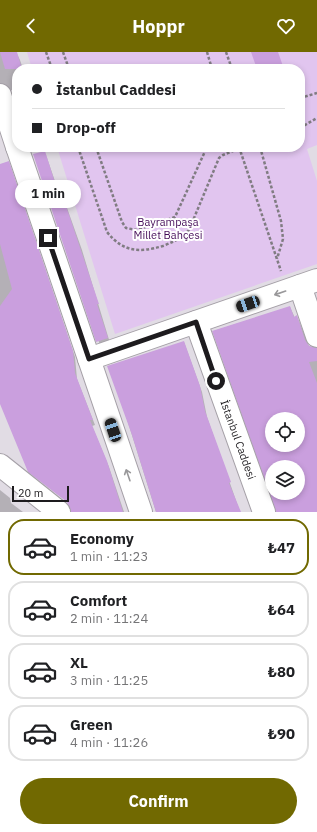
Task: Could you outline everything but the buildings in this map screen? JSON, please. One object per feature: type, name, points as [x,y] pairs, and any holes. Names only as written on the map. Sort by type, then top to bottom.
[{"type":"street","points":[[0,95],[12,145]]},
{"type":"street","points":[[15,152],[89,359],[141,512]]},
{"type":"street","points":[[89,359],[301,286],[317,336]]},
{"type":"street","name":"İstanbul Caddesi","points":[[196,322],[264,512]]},
{"type":"street","points":[[0,465],[59,512]]},
{"type":"path","points":[[46,52],[50,64]]},
{"type":"path","points":[[63,52],[67,64]]},
{"type":"path","points":[[207,52],[211,64]]},
{"type":"path","points":[[226,52],[230,64]]},
{"type":"path","points":[[305,97],[317,93]]},
{"type":"path","points":[[305,125],[317,118]]},
{"type":"path","points":[[80,152],[107,232],[114,240],[125,247],[147,251],[184,236],[189,230],[219,158],[230,152]]},
{"type":"path","points":[[98,152],[122,222],[130,230],[137,230],[175,217],[204,152]]},
{"type":"path","points":[[240,152],[277,259],[301,286]]},
{"type":"path","points":[[261,152],[281,221],[283,239],[277,259]]},
{"type":"green space","name":"Bayrampaşa Millet Bahçesi","points":[[27,52],[317,52],[317,145],[307,149],[317,181],[317,264],[115,334],[59,152],[305,152],[305,64],[31,64]]},
{"type":"route","points":[[48,238],[89,359],[196,322],[216,381]]}]
